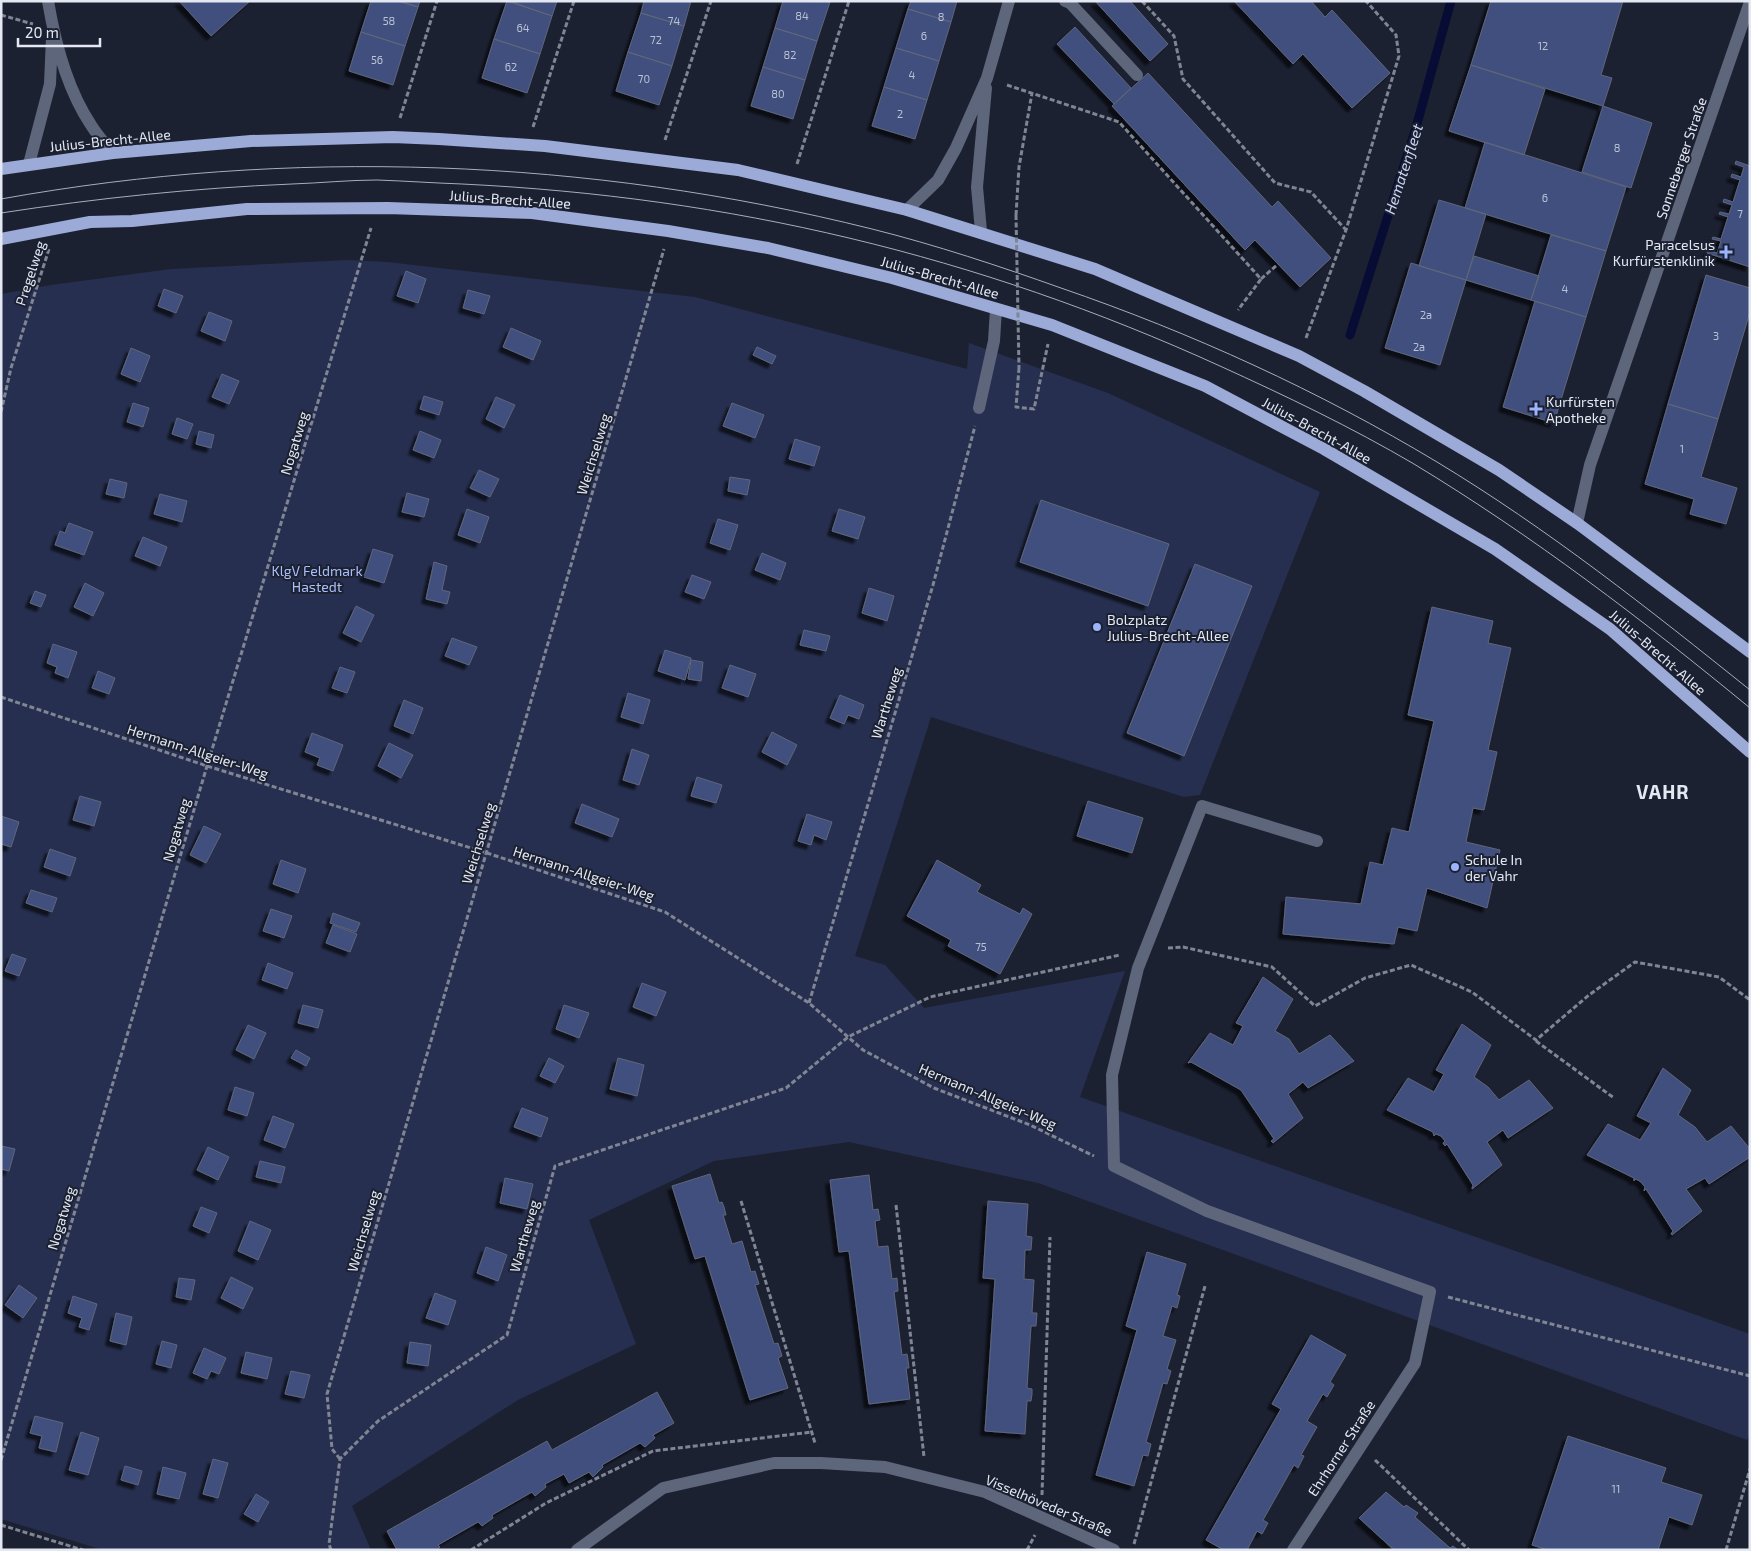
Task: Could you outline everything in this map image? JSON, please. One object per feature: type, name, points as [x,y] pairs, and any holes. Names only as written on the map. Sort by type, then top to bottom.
[{"type":"main road","name":"Julius-Brecht-Allee","points":[[1,170],[29,164],[112,153],[251,141],[393,137],[527,145],[738,170],[792,181],[907,210],[981,231],[1095,269],[1299,356],[1364,391],[1499,470],[1577,523],[1750,652]]},
{"type":"main road","name":"Julius-Brecht-Allee","points":[[1,239],[90,222],[132,221],[247,209],[377,207],[532,213],[668,231],[768,248],[892,278],[996,308],[1052,325],[1205,386],[1324,449],[1495,549],[1610,629],[1750,752]]},
{"type":"street","points":[[48,1],[53,30],[70,85],[91,125],[112,153]]},
{"type":"street","points":[[907,210],[938,180],[956,148],[987,78],[1009,1]]},
{"type":"street","points":[[1065,1],[1070,3],[1137,75]]},
{"type":"street","name":"Sonneberger Straße","points":[[1577,523],[1590,465],[1749,2]]},
{"type":"street","points":[[29,164],[50,84],[53,30]]},
{"type":"street","points":[[981,231],[977,187],[987,78]]},
{"type":"street","points":[[979,408],[994,341],[996,308]]},
{"type":"street","points":[[1317,842],[1202,806],[1138,968],[1112,1075],[1114,1166],[1207,1211],[1430,1292]]},
{"type":"street","name":"Ehrhorner Straße","points":[[1294,1550],[1415,1362],[1430,1292]]},
{"type":"street","name":"Visselhöveder Straße","points":[[577,1550],[663,1488],[774,1463],[821,1463],[885,1467],[985,1492],[1114,1550]]},
{"type":"path","points":[[393,137],[438,1]]},
{"type":"path","points":[[527,145],[574,1]]},
{"type":"path","points":[[658,160],[711,1]]},
{"type":"path","points":[[792,181],[849,1]]},
{"type":"path","points":[[1142,1],[1174,36],[1183,79],[1275,183],[1311,192],[1346,230]]},
{"type":"path","points":[[1299,356],[1346,230],[1399,56],[1396,35],[1366,1]]},
{"type":"path","points":[[1,15],[53,30]]},
{"type":"path","points":[[987,78],[1118,122],[1261,279]]},
{"type":"path","points":[[1032,93],[1023,138],[1016,215],[1019,368],[1016,407],[1034,409],[1052,325]]},
{"type":"path","name":"Nogatweg","points":[[1,1460],[207,766],[377,207]]},
{"type":"path","name":"Pregelweg","points":[[1,412],[11,368],[56,229]]},
{"type":"path","name":"Weichselweg","points":[[340,1459],[332,1449],[327,1394],[660,270],[668,231]]},
{"type":"path","points":[[1225,326],[1261,279],[1278,264]]},
{"type":"path","name":"Wartheweg","points":[[809,1003],[933,585],[979,408]]},
{"type":"path","name":"Hermann-Allgeier-Weg","points":[[1,697],[207,766],[487,853],[665,912],[809,1003],[863,1050],[934,1088],[1030,1125],[1114,1166]]},
{"type":"path","points":[[848,1037],[930,997],[1145,950],[1183,947],[1272,967],[1315,1006],[1364,978],[1411,965],[1472,992],[1614,1098]]},
{"type":"path","points":[[1536,1040],[1589,996],[1635,962],[1719,977],[1750,1000]]},
{"type":"path","name":"Wartheweg","points":[[340,1459],[378,1421],[507,1335],[555,1166],[786,1088],[848,1037]]},
{"type":"path","points":[[740,1201],[821,1463]]},
{"type":"path","points":[[896,1205],[927,1477]]},
{"type":"path","points":[[1041,1516],[1050,1237]]},
{"type":"path","points":[[1132,1550],[1205,1286]]},
{"type":"path","points":[[1430,1292],[1750,1376]]},
{"type":"path","points":[[471,1550],[546,1503],[653,1451],[812,1432]]},
{"type":"path","points":[[1360,1446],[1469,1550]]},
{"type":"path","points":[[331,1550],[329,1544],[340,1459]]},
{"type":"path","points":[[1726,1550],[1750,1469]]},
{"type":"path","points":[[1,1525],[83,1550]]},
{"type":"green space","name":"KlgV Feldmark Hastedt","points":[[348,260],[387,262],[695,297],[967,369],[969,343],[1108,393],[1320,492],[1200,795],[1184,797],[931,717],[855,956],[885,965],[924,1008],[1125,971],[1080,1097],[1750,1334],[1750,1432],[1747,1440],[1038,1183],[849,1142],[714,1161],[589,1220],[636,1344],[518,1400],[352,1506],[371,1550],[103,1550],[1,1519],[1,294],[51,285],[171,269]]},
{"type":"building","points":[[179,1],[250,1],[211,36]]},
{"type":"building","points":[[371,1],[398,1],[418,7],[405,46],[361,32]]},
{"type":"building","points":[[398,1],[420,1],[418,7]]},
{"type":"building","points":[[507,1],[552,16],[540,54],[494,39]]},
{"type":"building","points":[[509,1],[557,1],[552,16]]},
{"type":"building","points":[[644,1],[691,1],[684,26],[641,13]]},
{"type":"building","points":[[783,1],[830,2],[817,41],[775,28]]},
{"type":"building","points":[[911,1],[957,1],[951,22],[908,9]]},
{"type":"building","points":[[1095,1],[1130,1],[1168,44],[1150,61]]},
{"type":"building","points":[[1234,1],[1311,1],[1325,17],[1332,10],[1390,73],[1352,108],[1303,54],[1293,64]]},
{"type":"building","points":[[1491,1],[1623,1],[1601,75],[1612,78],[1603,106],[1471,65]]},
{"type":"building","points":[[908,9],[951,22],[939,61],[896,48]]},
{"type":"building","points":[[641,13],[684,26],[672,66],[628,52]]},
{"type":"building","points":[[1075,27],[1131,88],[1114,104],[1057,44]]},
{"type":"building","points":[[775,28],[817,41],[805,80],[763,67]]},
{"type":"building","points":[[361,32],[405,46],[393,85],[349,71]]},
{"type":"building","points":[[494,39],[540,54],[527,93],[482,78]]},
{"type":"building","points":[[896,48],[939,61],[927,100],[884,87]]},
{"type":"building","points":[[628,52],[672,66],[659,105],[616,91]]},
{"type":"building","points":[[1471,65],[1545,89],[1524,155],[1449,131]]},
{"type":"building","points":[[763,67],[805,80],[793,119],[751,106]]},
{"type":"building","points":[[1148,73],[1272,207],[1278,201],[1331,258],[1300,287],[1255,240],[1245,250],[1112,106]]},
{"type":"building","points":[[884,87],[927,100],[915,139],[872,126]]},
{"type":"building","points":[[1603,106],[1652,123],[1631,188],[1582,172]]},
{"type":"building","points":[[1485,142],[1626,187],[1606,251],[1465,208]]},
{"type":"building","points":[[1736,161],[1750,166],[1750,267],[1707,253],[1708,250],[1717,253],[1721,241],[1712,239],[1713,237],[1721,239],[1728,217],[1719,214],[1720,212],[1729,214],[1732,205],[1723,202],[1724,199],[1733,202],[1740,180],[1731,177],[1732,174],[1741,177],[1744,167],[1735,164]]},
{"type":"building","points":[[1439,200],[1486,214],[1466,280],[1419,266]]},
{"type":"building","points":[[1551,235],[1606,251],[1586,317],[1531,300]]},
{"type":"building","points":[[1474,256],[1539,276],[1531,300],[1466,280]]},
{"type":"building","points":[[1411,263],[1466,280],[1440,365],[1385,348]]},
{"type":"building","points":[[406,271],[426,279],[418,303],[397,296]]},
{"type":"building","points":[[1706,275],[1750,288],[1750,312],[1718,419],[1668,404]]},
{"type":"building","points":[[164,289],[183,296],[176,313],[158,306]]},
{"type":"building","points":[[468,290],[490,296],[484,314],[463,308]]},
{"type":"building","points":[[1535,301],[1586,317],[1554,423],[1503,407]]},
{"type":"building","points":[[209,312],[232,321],[225,341],[201,331]]},
{"type":"building","points":[[511,328],[541,341],[533,360],[503,347]]},
{"type":"building","points":[[757,347],[776,356],[772,364],[753,355]]},
{"type":"building","points":[[131,348],[150,356],[140,382],[121,374]]},
{"type":"building","points":[[222,374],[239,381],[229,404],[212,397]]},
{"type":"building","points":[[424,396],[443,402],[439,415],[420,409]]},
{"type":"building","points":[[496,397],[515,405],[504,428],[486,419]]},
{"type":"building","points":[[133,403],[149,408],[143,427],[127,422]]},
{"type":"building","points":[[732,403],[764,415],[755,438],[723,426]]},
{"type":"building","points":[[1668,404],[1718,419],[1701,477],[1737,488],[1726,524],[1690,514],[1694,499],[1645,484]]},
{"type":"building","points":[[177,418],[193,424],[187,439],[172,434]]},
{"type":"building","points":[[199,431],[214,435],[211,448],[196,444]]},
{"type":"building","points":[[420,431],[441,440],[434,458],[413,450]]},
{"type":"building","points":[[795,439],[820,447],[814,466],[789,459]]},
{"type":"building","points":[[479,470],[499,479],[490,497],[470,488]]},
{"type":"building","points":[[730,477],[750,480],[747,495],[728,491]]},
{"type":"building","points":[[110,479],[127,483],[124,498],[106,494]]},
{"type":"building","points":[[407,493],[429,499],[424,517],[402,512]]},
{"type":"building","points":[[160,494],[187,501],[182,522],[154,514]]},
{"type":"building","points":[[1041,500],[1169,544],[1148,606],[1020,562]]},
{"type":"building","points":[[467,509],[489,517],[480,543],[458,535]]},
{"type":"building","points":[[839,509],[865,517],[858,539],[832,531]]},
{"type":"building","points":[[718,519],[738,525],[730,550],[710,543]]},
{"type":"building","points":[[69,523],[93,532],[84,555],[55,545],[60,531],[65,533]]},
{"type":"building","points":[[143,537],[167,547],[160,566],[135,556]]},
{"type":"building","points":[[373,549],[393,555],[384,583],[364,577]]},
{"type":"building","points":[[762,553],[786,563],[780,580],[755,570]]},
{"type":"building","points":[[434,562],[447,566],[442,590],[450,592],[447,604],[426,599]]},
{"type":"building","points":[[1195,564],[1252,586],[1184,756],[1127,733]]},
{"type":"building","points":[[692,575],[711,582],[704,599],[685,592]]},
{"type":"building","points":[[85,583],[104,593],[93,616],[74,607]]},
{"type":"building","points":[[869,588],[894,596],[887,621],[862,613]]},
{"type":"building","points":[[35,591],[46,595],[41,607],[30,603]]},
{"type":"building","points":[[356,606],[374,615],[361,642],[343,633]]},
{"type":"building","points":[[1432,607],[1493,621],[1488,643],[1511,648],[1488,750],[1497,752],[1484,810],[1473,808],[1466,842],[1500,850],[1487,908],[1427,888],[1417,931],[1398,927],[1394,944],[1283,934],[1286,897],[1361,904],[1370,862],[1383,865],[1392,828],[1409,832],[1434,721],[1408,715]]},
{"type":"building","points":[[804,630],[830,636],[826,651],[800,645]]},
{"type":"building","points":[[452,638],[477,647],[469,665],[445,656]]},
{"type":"building","points":[[53,644],[77,652],[68,678],[55,673],[57,667],[47,663]]},
{"type":"building","points":[[665,650],[691,658],[685,680],[658,671]]},
{"type":"building","points":[[691,660],[703,662],[701,681],[688,679]]},
{"type":"building","points":[[730,665],[756,674],[748,697],[722,688]]},
{"type":"building","points":[[340,667],[355,672],[347,693],[332,688]]},
{"type":"building","points":[[98,671],[115,678],[109,694],[92,688]]},
{"type":"building","points":[[628,693],[650,700],[643,724],[621,717]]},
{"type":"building","points":[[840,695],[864,705],[859,719],[848,715],[844,724],[830,718]]},
{"type":"building","points":[[404,700],[423,708],[413,734],[394,726]]},
{"type":"building","points":[[772,732],[797,745],[787,765],[762,752]]},
{"type":"building","points":[[312,733],[343,745],[333,771],[317,765],[320,758],[305,752]]},
{"type":"building","points":[[389,743],[413,755],[401,778],[378,766]]},
{"type":"building","points":[[632,749],[649,755],[639,785],[623,780]]},
{"type":"building","points":[[697,777],[722,785],[716,803],[691,796]]},
{"type":"building","points":[[80,796],[101,802],[94,826],[73,820]]},
{"type":"building","points":[[1088,801],[1143,818],[1132,853],[1077,836]]},
{"type":"building","points":[[582,804],[619,819],[612,837],[575,823]]},
{"type":"building","points":[[807,814],[832,822],[826,840],[814,835],[811,845],[798,841]]},
{"type":"building","points":[[1,816],[19,822],[11,847],[1,844]]},
{"type":"building","points":[[204,826],[221,834],[206,863],[190,855]]},
{"type":"building","points":[[50,849],[76,858],[70,876],[44,867]]},
{"type":"building","points":[[281,860],[306,869],[298,893],[273,884]]},
{"type":"building","points":[[937,860],[981,885],[977,892],[1020,914],[1023,908],[1032,914],[1000,974],[948,946],[951,940],[907,916]]},
{"type":"building","points":[[31,890],[57,898],[52,912],[26,903]]},
{"type":"building","points":[[271,909],[292,916],[284,938],[263,931]]},
{"type":"building","points":[[333,913],[360,923],[356,932],[330,923]]},
{"type":"building","points":[[333,925],[357,934],[350,952],[326,943]]},
{"type":"building","points":[[12,954],[26,959],[19,976],[5,971]]},
{"type":"building","points":[[268,963],[293,973],[287,989],[262,980]]},
{"type":"building","points":[[1263,977],[1293,999],[1275,1031],[1289,1039],[1299,1054],[1330,1035],[1354,1061],[1308,1088],[1303,1082],[1288,1094],[1303,1118],[1273,1143],[1271,1141],[1274,1139],[1241,1090],[1191,1062],[1188,1063],[1210,1033],[1233,1045],[1243,1026],[1236,1023]]},
{"type":"building","points":[[642,983],[666,992],[656,1016],[633,1007]]},
{"type":"building","points":[[303,1005],[323,1010],[318,1028],[298,1023]]},
{"type":"building","points":[[564,1005],[589,1013],[579,1038],[556,1029]]},
{"type":"building","points":[[1462,1024],[1491,1045],[1474,1077],[1488,1087],[1499,1100],[1529,1080],[1553,1108],[1508,1138],[1503,1130],[1487,1142],[1502,1165],[1472,1189],[1473,1185],[1447,1144],[1445,1146],[1443,1143],[1445,1141],[1441,1136],[1436,1134],[1434,1136],[1433,1132],[1387,1110],[1408,1078],[1434,1092],[1444,1074],[1436,1070]]},
{"type":"building","points":[[248,1025],[266,1033],[254,1059],[236,1050]]},
{"type":"building","points":[[296,1050],[310,1058],[306,1066],[291,1058]]},
{"type":"building","points":[[549,1058],[564,1066],[555,1083],[540,1076]]},
{"type":"building","points":[[618,1058],[644,1065],[637,1096],[610,1089]]},
{"type":"building","points":[[1663,1068],[1691,1090],[1678,1115],[1695,1127],[1707,1142],[1731,1126],[1750,1149],[1750,1157],[1709,1184],[1705,1178],[1686,1189],[1702,1211],[1672,1235],[1673,1231],[1646,1189],[1644,1191],[1645,1187],[1641,1182],[1636,1179],[1634,1181],[1634,1178],[1587,1155],[1608,1124],[1640,1140],[1651,1123],[1637,1116]]},
{"type":"building","points":[[235,1087],[254,1093],[247,1116],[228,1110]]},
{"type":"building","points":[[522,1108],[548,1118],[541,1137],[514,1127]]},
{"type":"building","points":[[273,1116],[294,1124],[285,1148],[264,1140]]},
{"type":"building","points":[[1,1146],[15,1149],[9,1171],[1,1169]]},
{"type":"building","points":[[208,1147],[229,1157],[218,1180],[197,1170]]},
{"type":"building","points":[[260,1161],[285,1167],[281,1183],[256,1177]]},
{"type":"building","points":[[710,1174],[719,1203],[722,1202],[724,1207],[726,1215],[723,1215],[732,1244],[742,1241],[751,1272],[755,1271],[759,1284],[755,1285],[774,1344],[778,1343],[782,1356],[778,1358],[788,1388],[750,1400],[705,1256],[695,1259],[672,1186]]},
{"type":"building","points":[[869,1175],[873,1210],[878,1209],[880,1220],[875,1221],[878,1247],[888,1246],[892,1279],[897,1278],[898,1291],[894,1292],[902,1355],[907,1354],[908,1360],[909,1368],[906,1368],[910,1399],[869,1404],[849,1251],[839,1252],[830,1180]]},
{"type":"building","points":[[505,1178],[533,1184],[527,1209],[500,1203]]},
{"type":"building","points":[[988,1201],[1028,1204],[1026,1236],[1032,1237],[1031,1250],[1025,1250],[1024,1279],[1034,1280],[1032,1313],[1037,1313],[1036,1326],[1031,1326],[1027,1388],[1032,1389],[1032,1394],[1031,1401],[1027,1401],[1025,1434],[985,1431],[995,1279],[983,1278]]},
{"type":"building","points":[[201,1207],[217,1213],[209,1233],[193,1226]]},
{"type":"building","points":[[250,1221],[271,1230],[258,1260],[238,1251]]},
{"type":"building","points":[[486,1247],[507,1255],[498,1281],[477,1273]]},
{"type":"building","points":[[1147,1252],[1186,1264],[1177,1295],[1180,1296],[1177,1308],[1172,1306],[1163,1336],[1176,1340],[1167,1369],[1171,1371],[1167,1384],[1163,1383],[1146,1442],[1151,1444],[1148,1456],[1143,1455],[1134,1486],[1096,1475],[1137,1330],[1126,1326]]},
{"type":"building","points":[[231,1277],[253,1288],[243,1309],[221,1298]]},
{"type":"building","points":[[179,1278],[195,1280],[191,1300],[176,1297]]},
{"type":"building","points":[[19,1285],[37,1298],[23,1318],[5,1305]]},
{"type":"building","points":[[435,1293],[456,1301],[448,1325],[426,1318]]},
{"type":"building","points":[[73,1296],[97,1304],[89,1330],[79,1327],[82,1318],[68,1313]]},
{"type":"building","points":[[116,1313],[132,1317],[126,1345],[110,1341]]},
{"type":"building","points":[[1311,1335],[1346,1355],[1330,1382],[1334,1385],[1327,1397],[1323,1394],[1307,1421],[1317,1427],[1301,1455],[1304,1456],[1298,1468],[1294,1465],[1263,1520],[1268,1523],[1262,1534],[1257,1531],[1247,1550],[1224,1550],[1206,1540],[1281,1409],[1272,1404]]},
{"type":"building","points":[[162,1341],[177,1345],[171,1368],[156,1364]]},
{"type":"building","points":[[410,1342],[431,1345],[428,1366],[407,1363]]},
{"type":"building","points":[[204,1348],[226,1358],[219,1374],[211,1371],[207,1379],[193,1373]]},
{"type":"building","points":[[246,1352],[272,1358],[267,1379],[241,1373]]},
{"type":"building","points":[[291,1371],[310,1375],[304,1398],[285,1394]]},
{"type":"building","points":[[657,1392],[674,1423],[653,1435],[655,1438],[645,1447],[640,1443],[602,1465],[603,1467],[593,1477],[589,1472],[569,1483],[564,1474],[545,1484],[546,1487],[535,1496],[532,1492],[492,1515],[493,1518],[482,1526],[478,1522],[438,1545],[440,1547],[437,1550],[397,1550],[387,1531],[547,1441],[552,1450]]},
{"type":"building","points":[[35,1416],[63,1423],[56,1452],[39,1448],[42,1436],[30,1433]]},
{"type":"building","points":[[81,1432],[99,1438],[88,1475],[69,1470]]},
{"type":"building","points":[[1568,1436],[1666,1468],[1661,1482],[1702,1495],[1692,1525],[1669,1517],[1658,1550],[1548,1550],[1532,1545]]},
{"type":"building","points":[[213,1459],[228,1463],[218,1498],[203,1494]]},
{"type":"building","points":[[125,1466],[142,1471],[138,1485],[121,1480]]},
{"type":"building","points":[[163,1467],[186,1473],[179,1499],[157,1494]]},
{"type":"building","points":[[1386,1492],[1404,1507],[1406,1505],[1418,1513],[1415,1517],[1450,1548],[1453,1546],[1458,1550],[1394,1550],[1359,1518]]},
{"type":"building","points":[[256,1494],[269,1502],[258,1522],[244,1514]]},
{"type":"waterway","name":"Hematenfleet","points":[[1350,335],[1415,131],[1451,1]]},
{"type":"tram line","points":[[1,199],[109,182],[219,172],[328,167],[438,168],[548,175],[657,187],[765,205],[920,242],[967,256],[1110,305],[1254,365],[1347,411],[1437,462],[1519,514],[1636,600],[1750,690]]},
{"type":"tram line","points":[[1,213],[146,194],[219,188],[356,180],[462,184],[562,191],[659,202],[755,218],[850,238],[944,263],[1036,293],[1128,327],[1269,389],[1390,450],[1502,520],[1586,580],[1750,708]]},
{"type":"place","name":"Paracelsus Kurfürstenklinik","points":[[1726,252]]},
{"type":"place","name":"Kurfürsten Apotheke","points":[[1536,409]]},
{"type":"place","name":"Bolzplatz Julius-Brecht-Allee","points":[[1097,627]]},
{"type":"place","name":"Schule In der Vahr","points":[[1455,867]]},
{"type":"district","name":"VAHR","points":[[1663,791]]}]
